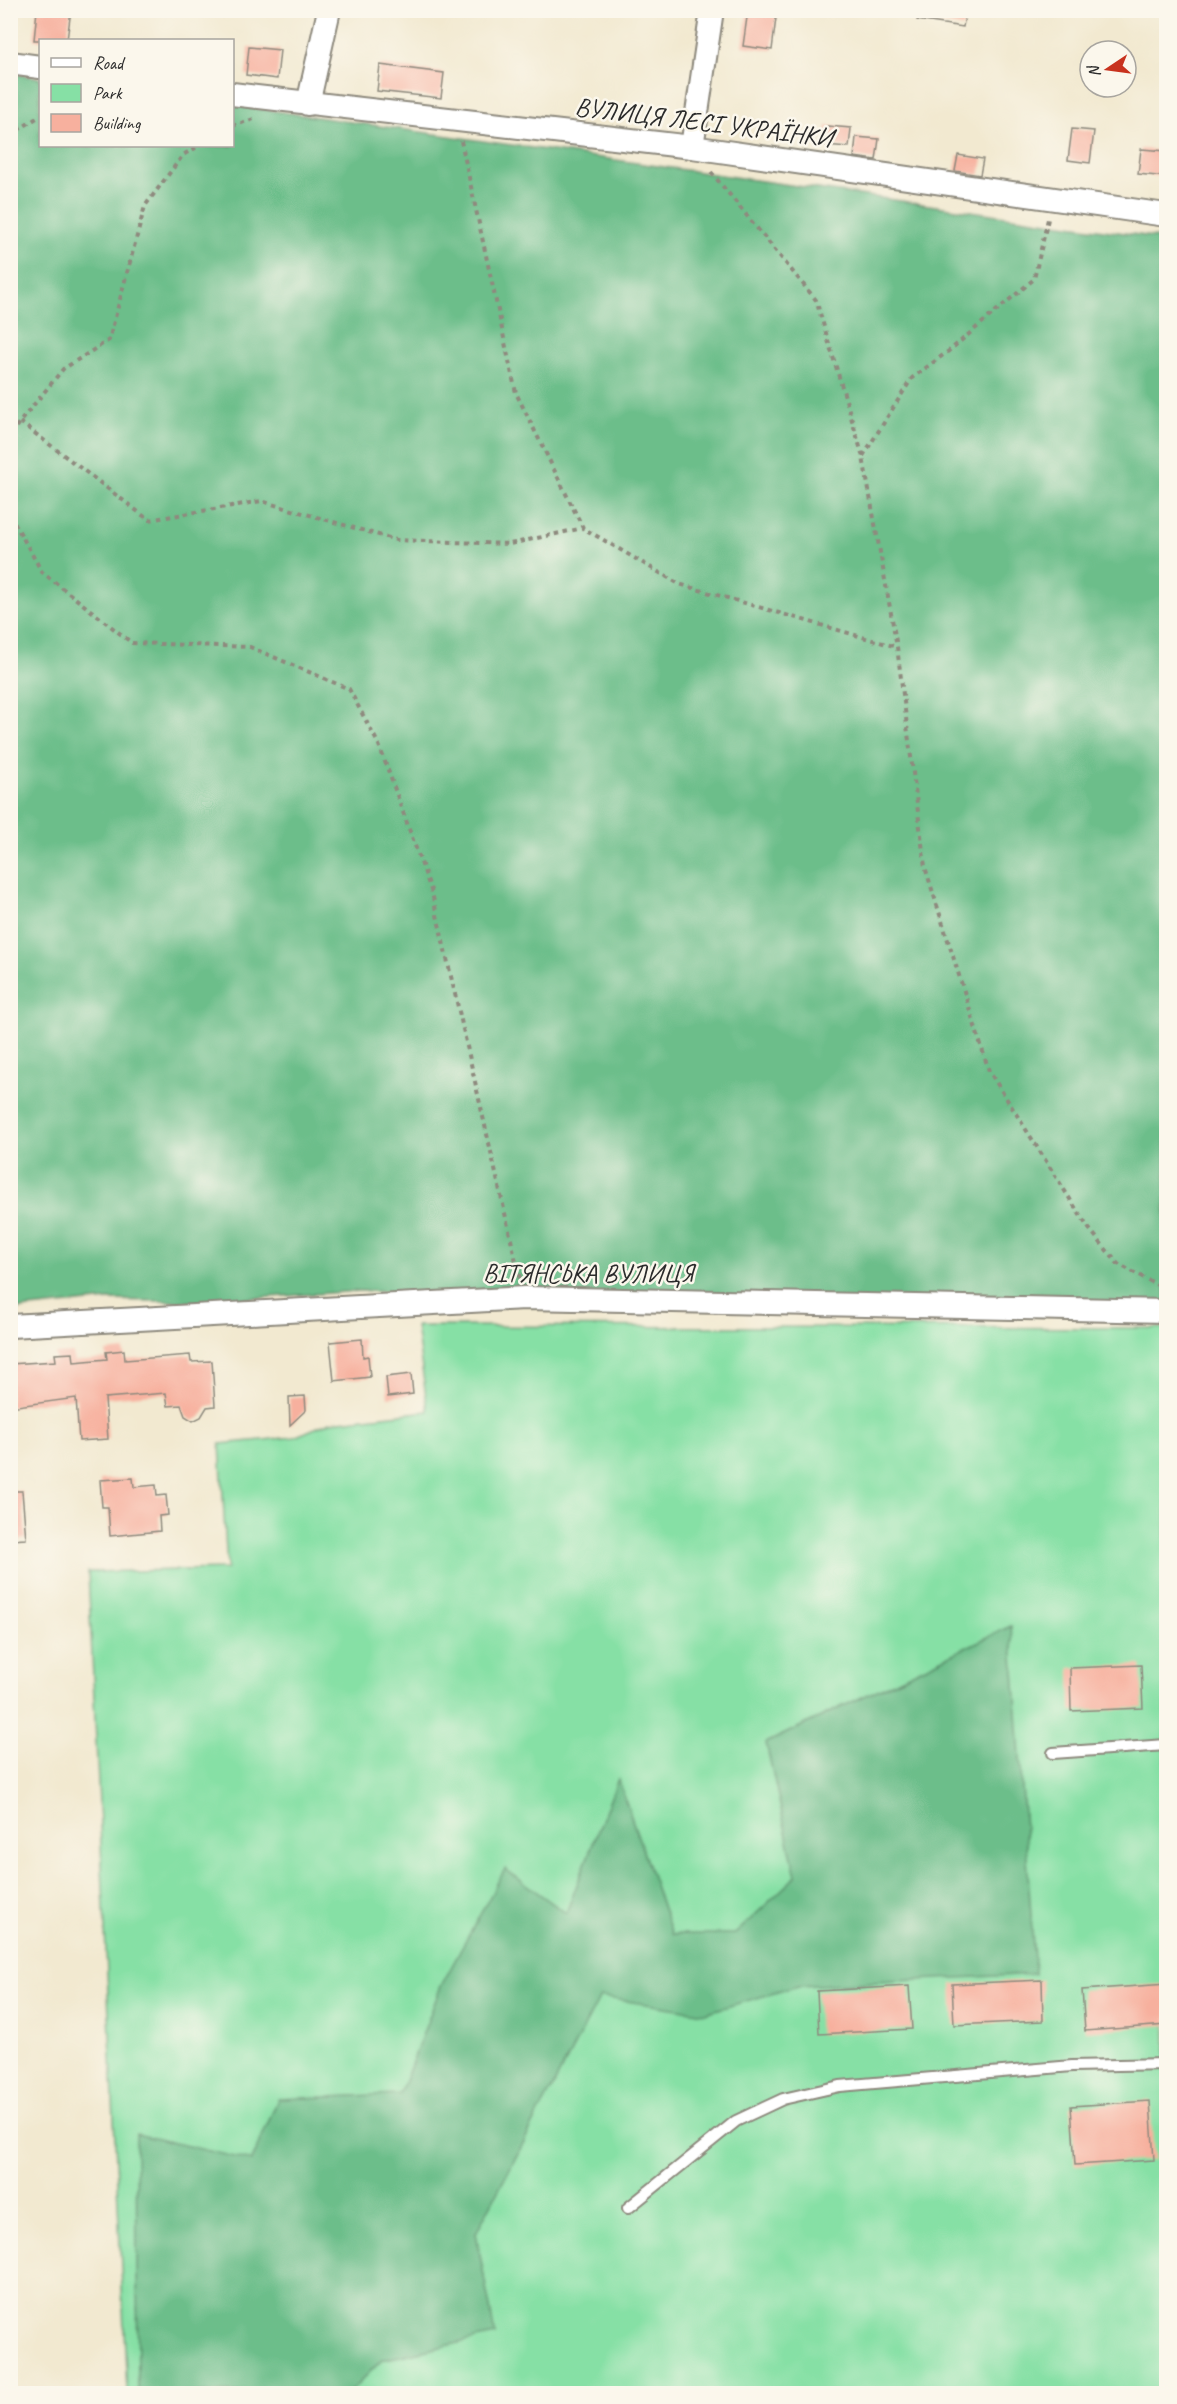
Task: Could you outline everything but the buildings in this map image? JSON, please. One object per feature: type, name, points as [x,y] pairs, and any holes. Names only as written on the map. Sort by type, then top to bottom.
[{"type":"street","points":[[308,104],[329,10]]},
{"type":"street","points":[[692,147],[712,10]]},
{"type":"street","points":[[10,63],[39,67]]},
{"type":"street","name":"ВУЛИЦЯ ЛЕСІ УКРАЇНКИ","points":[[234,94],[692,147],[1167,215]]},
{"type":"street","name":"ВІТЯНСЬКА ВУЛИЦЯ","points":[[10,1326],[525,1298],[1167,1311]]},
{"type":"lane","points":[[1053,1753],[1167,1745]]},
{"type":"lane","points":[[628,2208],[736,2121],[783,2099],[840,2086],[1072,2066],[1167,2064]]},
{"type":"path","points":[[10,135],[39,117]]},
{"type":"path","points":[[457,121],[516,393],[583,528],[679,584],[897,647]]},
{"type":"path","points":[[10,434],[63,369],[110,340],[146,206],[183,154],[197,147]]},
{"type":"path","points":[[692,147],[752,225],[816,300],[862,457],[897,647],[925,867],[989,1071],[1087,1226],[1118,1264],[1167,1290]]},
{"type":"path","points":[[862,457],[912,378],[950,350],[1034,279],[1053,199]]},
{"type":"path","points":[[20,422],[149,520],[261,501],[396,540],[510,544],[583,528]]},
{"type":"path","points":[[10,515],[42,572],[132,643],[250,647],[349,689],[379,745],[432,894],[525,1298]]},
{"type":"green space","points":[[10,73],[39,78],[39,147],[234,147],[234,105],[1166,239],[1166,1316],[935,1312],[361,1291],[196,1302],[109,1300],[11,1310]]},
{"type":"green space","points":[[416,1326],[1166,1328],[1166,2393],[127,2393],[88,1572],[227,1569],[220,1444],[294,1437],[330,1422],[428,1411]]},
{"type":"green space","points":[[1011,1626],[1035,1974],[798,1986],[705,2013],[600,1997],[476,2233],[495,2335],[382,2360],[349,2393],[138,2393],[136,2134],[252,2161],[278,2099],[400,2094],[441,1986],[505,1869],[566,1913],[618,1779],[672,1934],[735,1934],[796,1876],[766,1743]]}]
